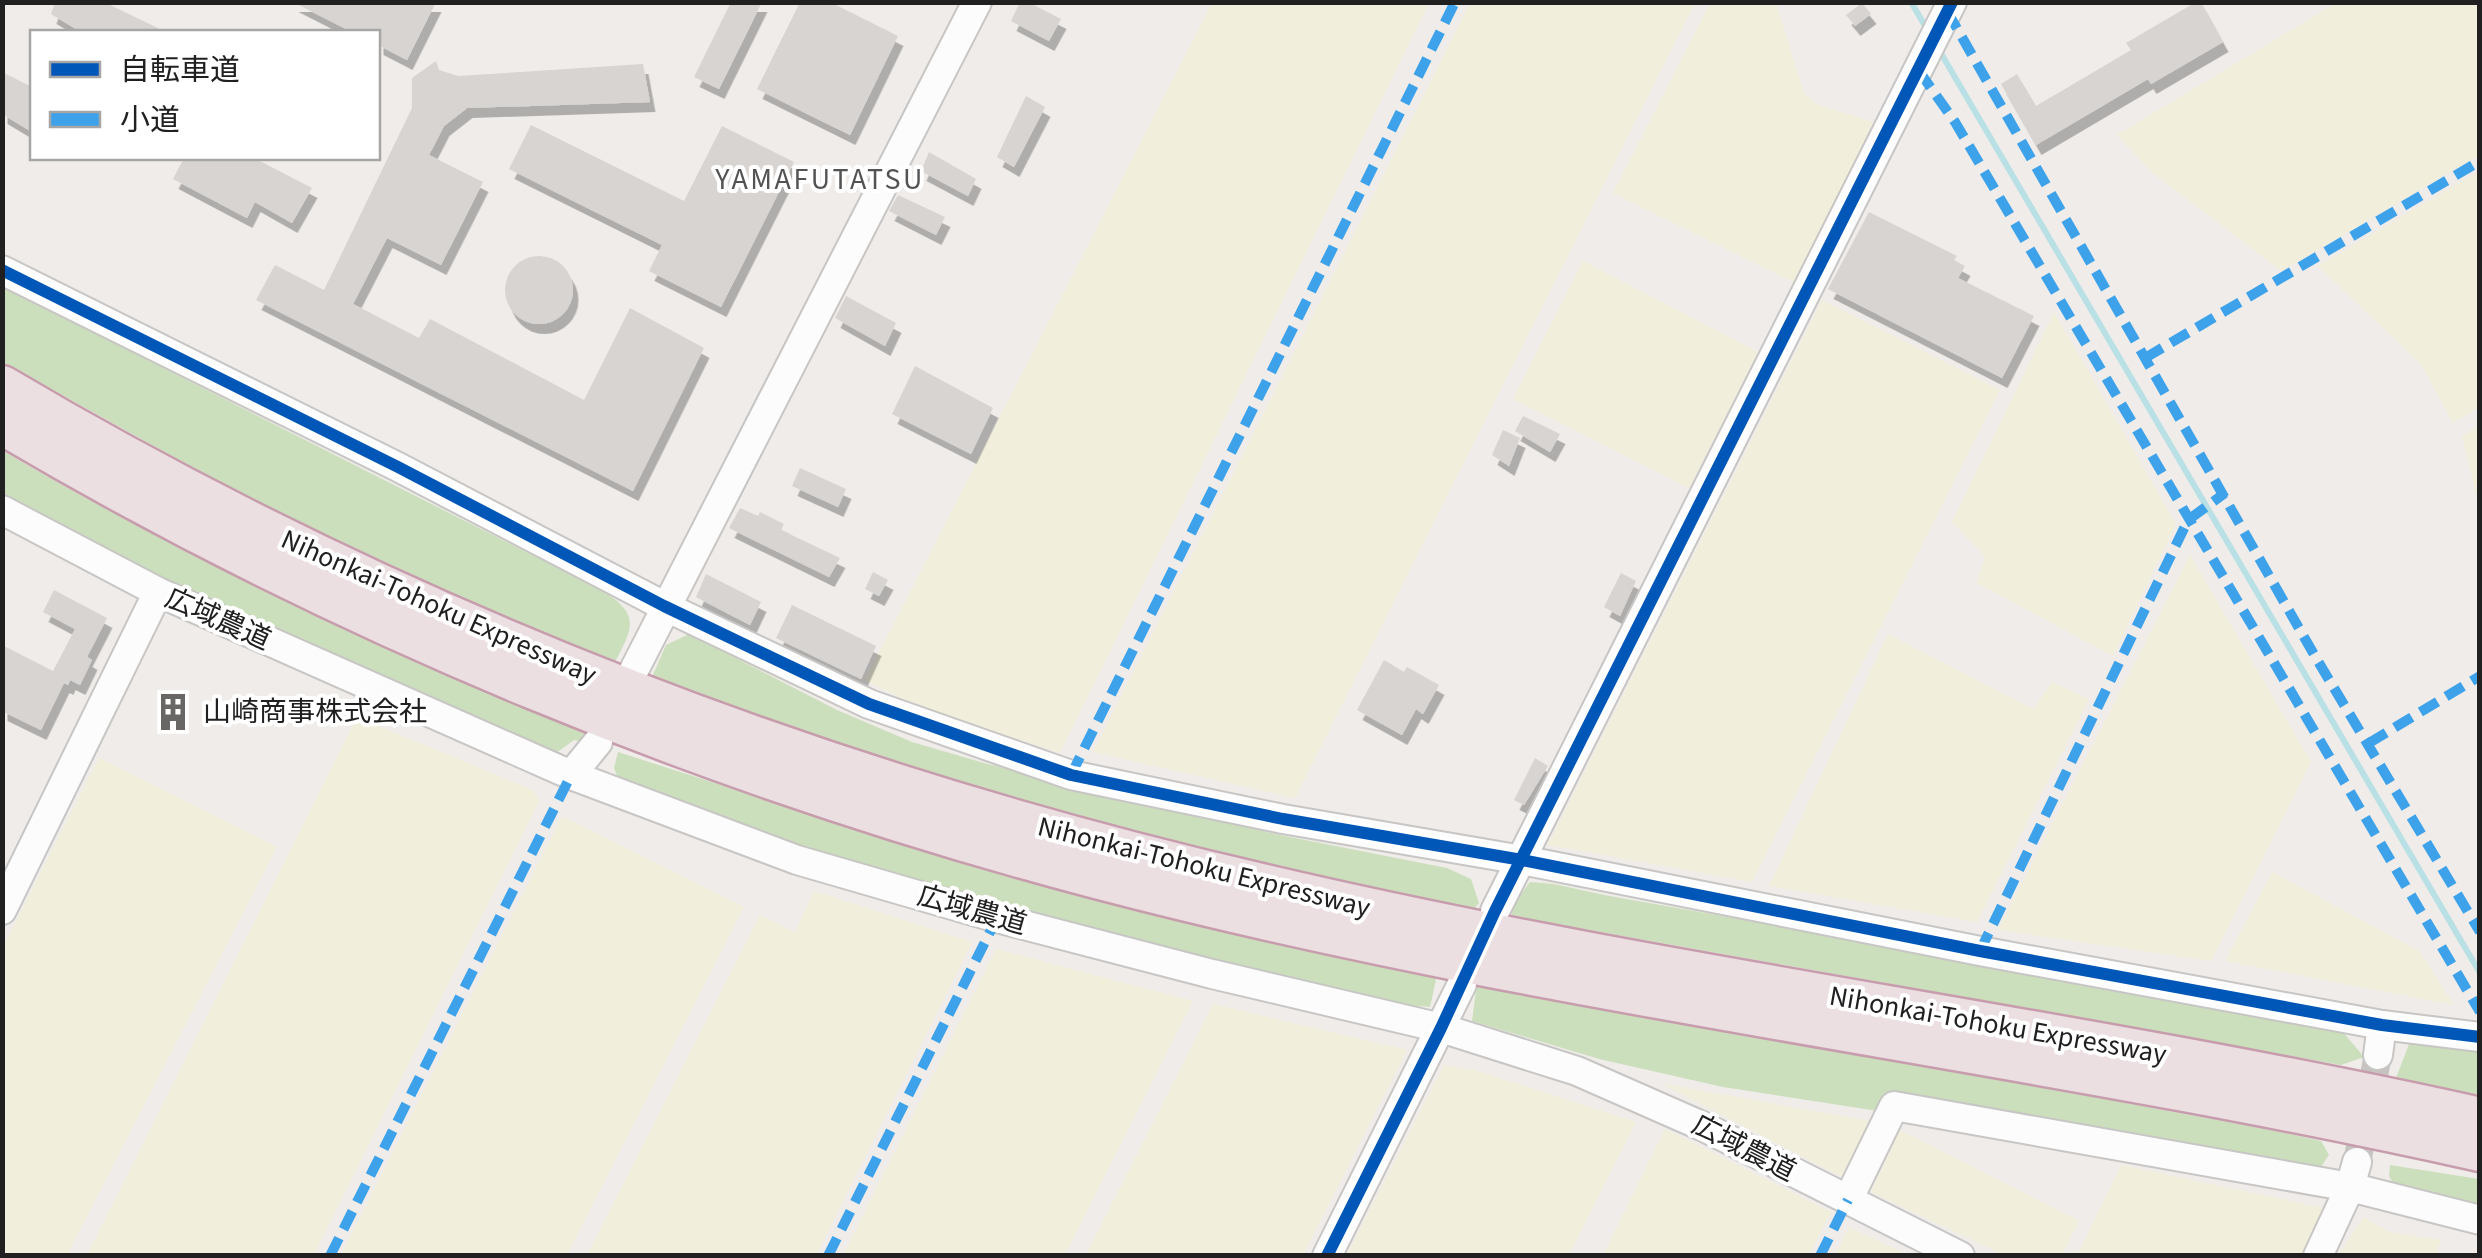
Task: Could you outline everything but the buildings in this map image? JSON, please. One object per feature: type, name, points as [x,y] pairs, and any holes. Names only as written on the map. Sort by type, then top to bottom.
[{"type":"highway","name":"Nihonkai-Tohoku Expressway","points":[[2,386],[158,474],[302,548],[510,643],[738,732],[986,812],[1264,885],[1447,924],[2193,1060],[2480,1118]]},
{"type":"highway","name":"Nihonkai-Tohoku Expressway","points":[[2,424],[206,538],[491,671],[727,763],[976,844],[1254,916],[1494,968],[2209,1095],[2480,1152]]},
{"type":"street","points":[[632,674],[977,2]]},
{"type":"street","points":[[1495,911],[1924,62],[1945,10]]},
{"type":"street","points":[[2,270],[398,467],[664,606],[869,704],[1071,775],[1980,952],[2382,1025],[2480,1038]]},
{"type":"street","name":"広域農道","points":[[2,510],[158,592],[571,775],[797,860],[997,918],[1441,1028],[1577,1071],[1640,1097],[1960,1256]]},
{"type":"street","points":[[2,910],[158,592]]},
{"type":"street","points":[[571,775],[598,742]]},
{"type":"street","points":[[1327,1256],[1462,984]]},
{"type":"street","points":[[2378,1054],[2382,1025]]},
{"type":"street","points":[[1848,1200],[1894,1106],[2353,1174],[2480,1220]]},
{"type":"street","points":[[2318,1256],[2353,1174]]},
{"type":"shaded area","points":[[1212,3],[1429,3],[1060,753],[911,703],[865,680]]},
{"type":"shaded area","points":[[1470,3],[1695,3],[1295,798],[1093,752]]},
{"type":"shaded area","points":[[1710,3],[1776,3],[1804,93],[1816,104],[1873,122],[1799,285],[1613,193]]},
{"type":"shaded area","points":[[2336,3],[2479,3],[2479,155],[2281,271],[2153,173],[2117,135]]},
{"type":"shaded area","points":[[2479,171],[2479,407],[2453,423],[2421,364],[2318,266]]},
{"type":"shaded area","points":[[1583,261],[1758,352],[1689,488],[1513,399]]},
{"type":"shaded area","points":[[1822,300],[2000,390],[1752,882],[1548,845]]},
{"type":"shaded area","points":[[2054,312],[2176,524],[2113,656],[1977,583],[1985,556],[1952,522]]},
{"type":"shaded area","points":[[2479,426],[2479,505],[2462,436]]},
{"type":"shaded area","points":[[2190,555],[2311,762],[2211,961],[1998,930]]},
{"type":"shaded area","points":[[1888,634],[2033,709],[2052,682],[2089,699],[1977,922],[1769,886]]},
{"type":"shaded area","points":[[357,717],[533,790],[539,801],[314,1255],[87,1255]]},
{"type":"shaded area","points":[[99,758],[277,847],[67,1255],[3,1255],[3,947]]},
{"type":"shaded area","points":[[562,816],[744,907],[567,1255],[341,1255]]},
{"type":"shaded area","points":[[2272,872],[2419,951],[2454,1005],[2225,961]]},
{"type":"shaded area","points":[[814,891],[972,942],[816,1255],[587,1255],[760,915],[795,932]]},
{"type":"shaded area","points":[[996,949],[1193,1001],[1065,1255],[843,1255]]},
{"type":"shaded area","points":[[1213,1004],[1407,1050],[1303,1255],[1086,1255]]},
{"type":"shaded area","points":[[1444,1065],[1475,1070],[1636,1122],[1569,1255],[1347,1255]]},
{"type":"shaded area","points":[[1660,1083],[1875,1122],[1846,1179]]},
{"type":"shaded area","points":[[1665,1129],[1831,1212],[1809,1255],[1603,1255]]},
{"type":"shaded area","points":[[1900,1130],[2079,1221],[2062,1255],[2004,1255],[1871,1192]]},
{"type":"shaded area","points":[[2121,1165],[2329,1209],[2306,1255],[2077,1256]]},
{"type":"shaded area","points":[[2364,1217],[2389,1232],[2441,1240],[2436,1255],[2338,1255]]},
{"type":"shaded area","points":[[1849,1227],[1908,1255],[1835,1255]]},
{"type":"green space","points":[[2,286],[603,591],[623,607],[630,623],[614,664],[349,549],[3,362]]},
{"type":"green space","points":[[2,450],[136,524],[351,629],[471,684],[593,732],[588,743],[574,740],[548,759],[327,664],[3,501]]},
{"type":"green space","points":[[689,634],[837,710],[912,742],[1275,834],[1447,868],[1471,879],[1479,903],[1472,911],[1265,868],[923,777],[652,677],[666,645]]},
{"type":"green space","points":[[618,752],[1005,876],[1232,933],[1437,975],[1430,1007],[1343,1000],[966,904],[622,789],[614,768]]},
{"type":"green space","points":[[1530,882],[2337,1025],[2364,1057],[2341,1065],[1512,916],[1512,906]]},
{"type":"green space","points":[[1477,983],[2277,1131],[2321,1141],[2329,1155],[2308,1186],[2032,1135],[1723,1087],[1599,1059],[1472,1021]]},
{"type":"green space","points":[[2411,1039],[2479,1052],[2479,1097],[2396,1078]]},
{"type":"green space","points":[[2390,1165],[2479,1179],[2479,1216],[2396,1188],[2389,1176]]},
{"type":"waterway","points":[[1911,2],[1928,31]]},
{"type":"waterway","points":[[1939,50],[2480,973]]},
{"type":"tunnel","points":[[2357,1162],[2378,1055]]},
{"type":"marked path","points":[[1071,775],[1455,2]]},
{"type":"marked path","points":[[1947,11],[2316,658],[2480,932]]},
{"type":"marked path","points":[[1919,71],[1955,122],[2480,1012]]},
{"type":"marked path","points":[[2145,358],[2480,161]]},
{"type":"marked path","points":[[1980,951],[2188,520],[2225,493]]},
{"type":"marked path","points":[[2369,743],[2480,676]]},
{"type":"marked path","points":[[330,1256],[571,775]]},
{"type":"marked path","points":[[828,1256],[997,918]]},
{"type":"marked path","points":[[1820,1256],[1848,1200]]},
{"type":"cycle path","points":[[1327,1256],[1495,911],[1952,2]]},
{"type":"cycle path","points":[[2,270],[398,467],[664,606],[869,704],[1071,775],[1980,951],[2382,1025],[2480,1037]]},
{"type":"place","name":"山崎商事株式会社","points":[[173,712]]},
{"type":"district","name":"YAMAFUTATSU","points":[[820,179]]}]
